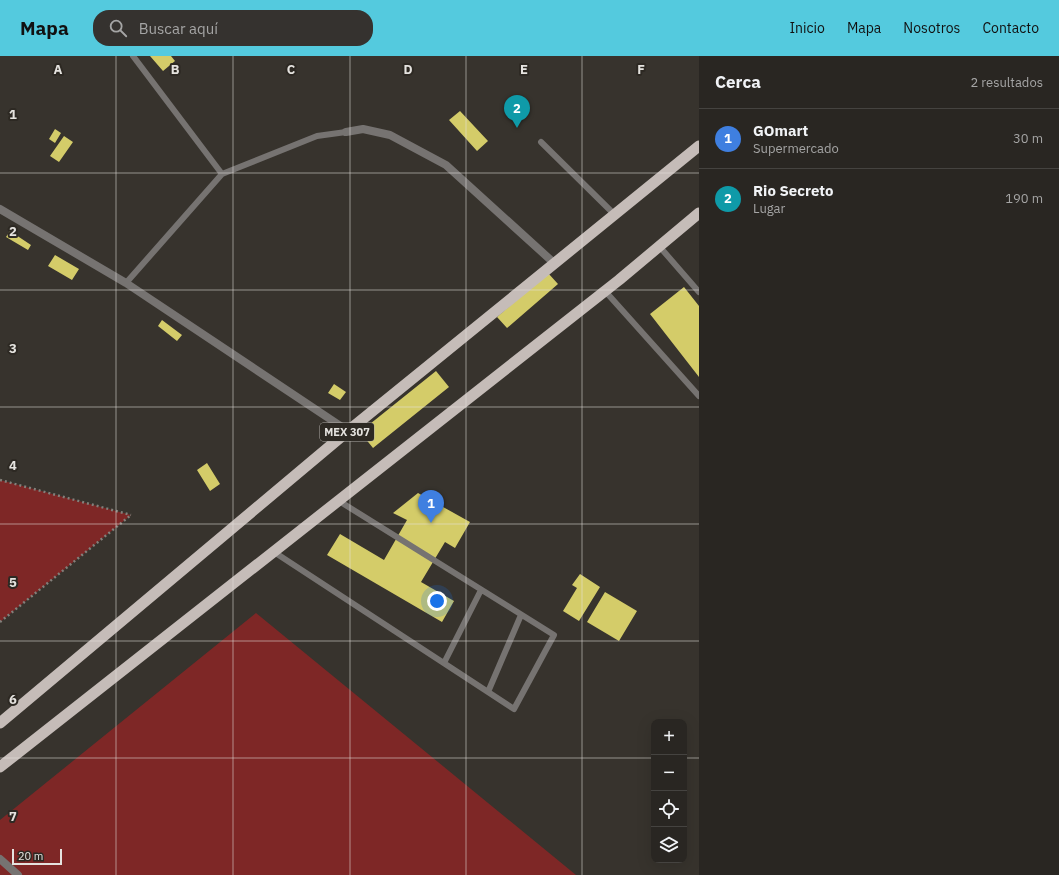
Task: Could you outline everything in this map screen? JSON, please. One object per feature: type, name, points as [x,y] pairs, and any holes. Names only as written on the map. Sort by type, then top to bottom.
[{"type":"highway","name":"MEX 307","points":[[0,723],[348,431],[699,146]]},
{"type":"highway","points":[[0,767],[605,291],[699,213]]},
{"type":"street","points":[[346,132],[363,129],[390,135],[446,165],[554,263]]},
{"type":"street","points":[[0,209],[126,283],[348,431]]},
{"type":"street","points":[[0,859],[18,875]]},
{"type":"lane","points":[[133,56],[222,174]]},
{"type":"lane","points":[[126,283],[222,174],[317,136],[346,132]]},
{"type":"lane","points":[[541,142],[614,214]]},
{"type":"lane","points":[[659,246],[699,292]]},
{"type":"lane","points":[[605,291],[699,396]]},
{"type":"lane","points":[[274,552],[514,709],[554,635],[339,501]]},
{"type":"lane","points":[[444,663],[481,590]]},
{"type":"lane","points":[[488,692],[521,615]]},
{"type":"path","points":[[0,480],[131,515],[0,622]]},
{"type":"shaded area","points":[[0,480],[131,515],[0,622]]},
{"type":"shaded area","points":[[256,613],[576,875],[0,875],[0,820]]},
{"type":"building","points":[[150,56],[171,56],[175,61],[163,71]]},
{"type":"building","points":[[460,111],[488,141],[477,151],[449,120]]},
{"type":"building","points":[[55,129],[61,133],[55,143],[49,139]]},
{"type":"building","points":[[64,136],[73,142],[59,162],[50,156]]},
{"type":"building","points":[[10,231],[31,245],[28,250],[6,237]]},
{"type":"building","points":[[55,255],[79,269],[72,280],[48,266]]},
{"type":"building","points":[[548,273],[558,284],[507,328],[497,317]]},
{"type":"building","points":[[684,287],[699,306],[699,377],[650,314]]},
{"type":"building","points":[[162,320],[182,335],[177,341],[158,326]]},
{"type":"building","points":[[436,371],[449,387],[373,448],[360,432]]},
{"type":"building","points":[[334,384],[346,392],[340,400],[328,393]]},
{"type":"building","points":[[207,463],[220,484],[210,491],[197,470]]},
{"type":"building","points":[[418,493],[470,522],[455,548],[445,542],[421,582],[454,601],[442,622],[327,555],[340,534],[384,560],[407,520],[393,513]]},
{"type":"building","points":[[580,574],[600,587],[579,621],[563,611],[577,588],[572,585]]},
{"type":"building","points":[[605,592],[637,611],[619,641],[587,622]]},
{"type":"place","name":"Rio Secreto","points":[[517,128]]},
{"type":"place","name":"GOmart","points":[[431,523]]}]
